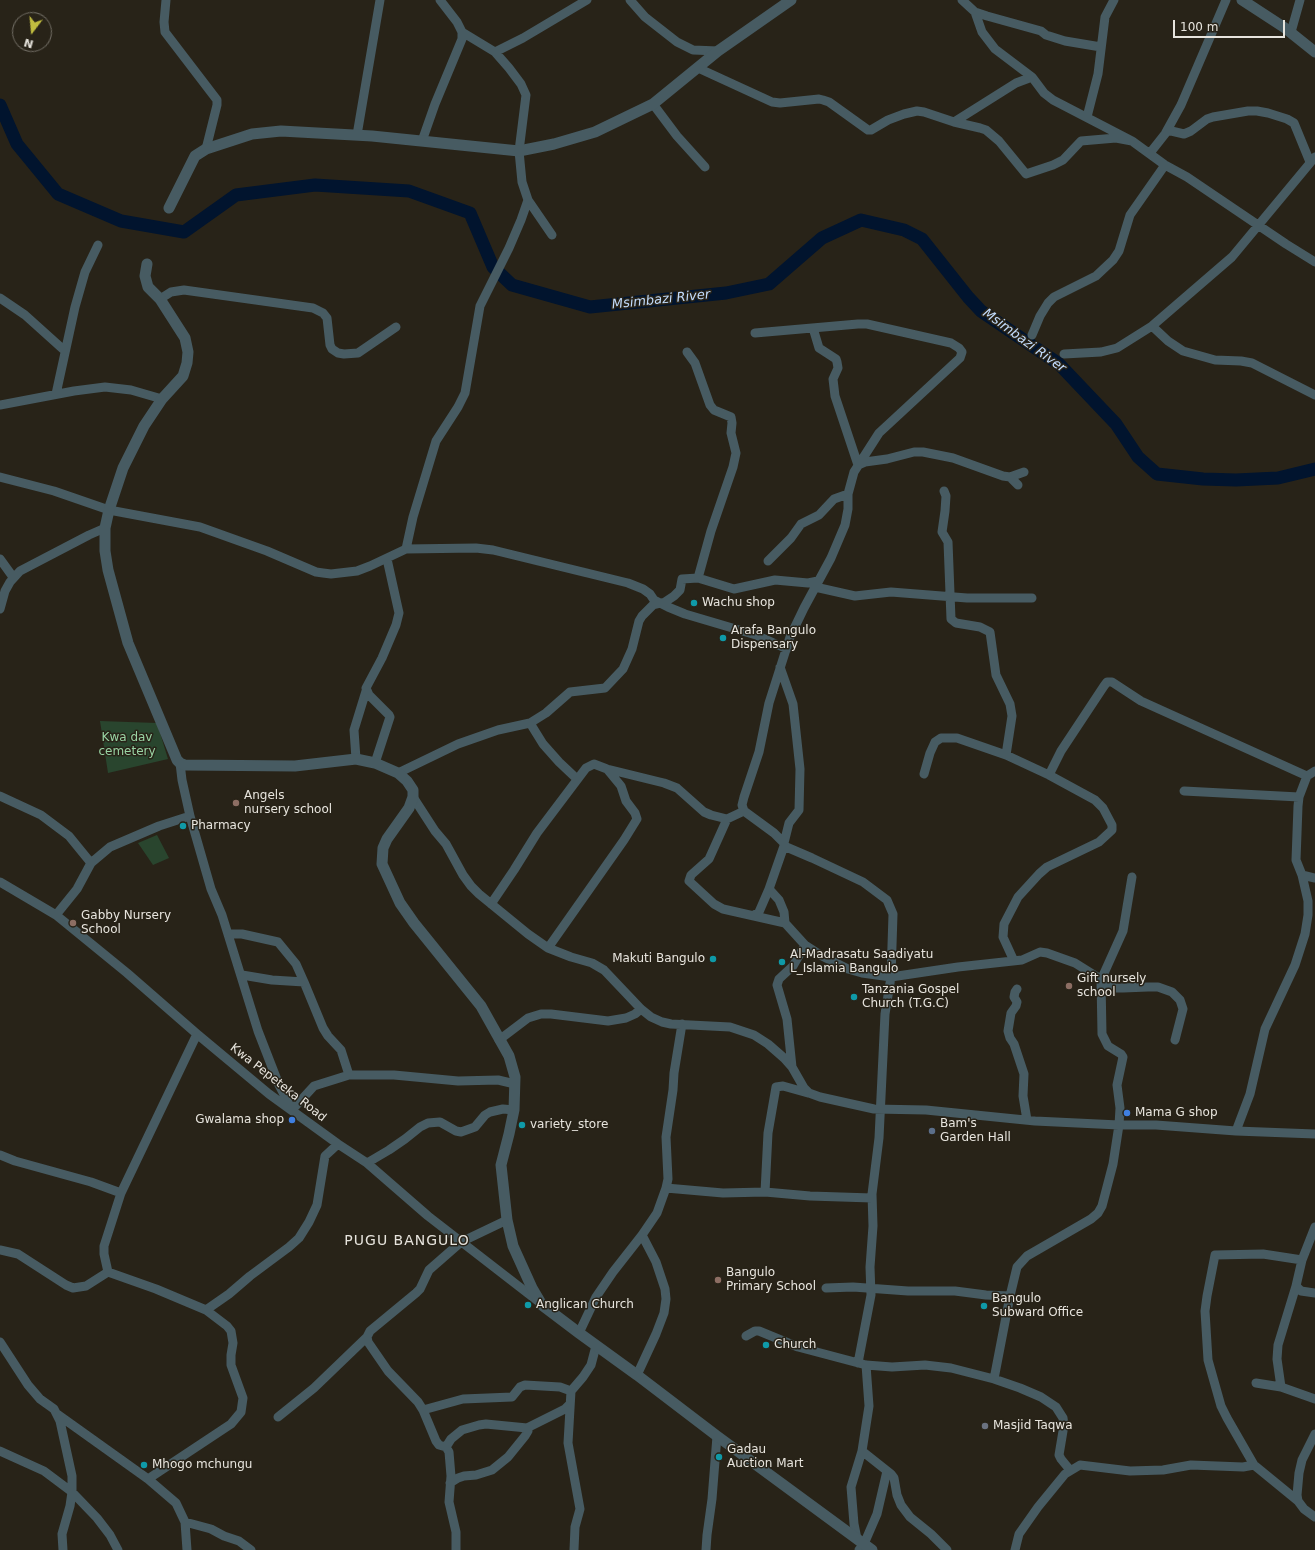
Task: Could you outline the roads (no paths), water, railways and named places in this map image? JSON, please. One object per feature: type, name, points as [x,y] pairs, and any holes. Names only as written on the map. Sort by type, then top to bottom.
[{"type":"street","points":[[166,0],[164,22],[165,32],[217,100],[206,149]]},
{"type":"street","points":[[357,135],[380,0]]},
{"type":"street","points":[[440,0],[457,22],[462,32],[495,52],[521,84],[526,95],[519,151],[522,182],[528,200],[552,235]]},
{"type":"street","points":[[495,52],[523,38],[587,0]]},
{"type":"street","points":[[630,0],[645,17],[677,42],[693,50],[718,51]]},
{"type":"street","points":[[169,208],[195,156],[206,149],[252,134],[281,131],[357,135],[519,151],[554,144],[595,132],[653,104],[718,51],[791,0]]},
{"type":"street","points":[[962,0],[975,12],[1041,31],[1046,35],[1065,41],[1101,47]]},
{"type":"street","points":[[1087,117],[1098,74],[1105,17],[1114,0]]},
{"type":"street","points":[[1150,153],[1167,130],[1181,105],[1226,0]]},
{"type":"street","points":[[1242,0],[1291,32],[1315,52]]},
{"type":"street","points":[[1291,32],[1300,0]]},
{"type":"street","points":[[975,12],[982,32],[995,49],[1032,78],[1044,93],[1053,100],[1132,141],[1150,153],[1165,166],[1186,177],[1315,262]]},
{"type":"street","points":[[422,142],[446,76],[460,47],[462,32]]},
{"type":"street","points":[[698,68],[772,102],[780,103],[819,99],[823,100],[868,130],[871,130],[888,120],[917,111],[986,130],[1009,152],[1026,174],[1043,170],[1058,163],[1081,141],[1116,138],[1132,141]]},
{"type":"street","points":[[954,122],[1016,83],[1032,78]]},
{"type":"street","points":[[653,104],[677,136],[705,167]]},
{"type":"street","points":[[1064,354],[1102,352],[1117,348],[1152,326],[1222,267],[1260,226],[1312,160],[1294,123],[1287,118],[1268,113],[1248,111],[1213,117],[1207,119],[1191,131],[1184,134],[1167,130]]},
{"type":"street","points":[[1032,335],[1040,316],[1048,303],[1054,297],[1096,276],[1113,260],[1119,251],[1130,215],[1165,166]]},
{"type":"street","points":[[406,549],[413,517],[436,442],[458,407],[465,392],[480,306],[509,248],[528,200]]},
{"type":"street","points":[[56,394],[74,308],[85,272],[98,245]]},
{"type":"street","points":[[147,264],[145,276],[148,287],[160,299],[185,338],[188,352],[187,363],[183,376],[162,399],[144,426],[126,461],[109,510],[105,528],[104,552],[128,643],[180,763],[190,816],[211,889],[242,975],[265,1050],[279,1085],[292,1110],[314,1086],[349,1075],[394,1075],[458,1081],[498,1080],[515,1084]]},
{"type":"street","points":[[160,299],[171,292],[184,290],[313,308],[323,313],[327,318],[330,345],[332,349],[338,353],[344,354],[358,353],[396,326]]},
{"type":"street","points":[[0,298],[25,315],[65,351]]},
{"type":"street","points":[[755,333],[866,324],[950,343],[961,350],[962,355],[879,433],[854,472],[848,494],[848,509],[845,526],[831,558],[794,630],[787,648],[769,703],[759,752],[742,805],[744,811],[774,833],[784,845],[863,882],[887,900],[893,914],[891,977],[885,1014],[879,1138],[872,1198],[873,1226],[870,1267],[872,1288],[862,1364],[869,1406],[862,1451],[851,1488],[854,1524],[863,1546]]},
{"type":"street","points":[[1152,326],[1168,341],[1183,351],[1215,360],[1252,363],[1315,395]]},
{"type":"street","points":[[812,328],[819,348],[836,359],[838,368],[833,379],[835,396],[858,465]]},
{"type":"street","points":[[687,352],[695,363],[710,405],[714,410],[731,417],[732,433],[736,453],[733,467],[711,531],[698,578]]},
{"type":"street","points":[[0,405],[56,394],[104,387],[131,390],[162,399]]},
{"type":"street","points":[[858,465],[865,462],[888,459],[918,452],[953,458],[1003,476],[1010,477],[1024,472]]},
{"type":"street","points":[[0,477],[54,491],[109,510],[200,527],[267,551],[316,572],[331,574],[357,571],[387,559],[406,549],[476,548],[493,550],[623,581],[643,589],[650,594],[654,600],[685,614],[756,635],[787,648]]},
{"type":"street","points":[[1010,477],[1018,485]]},
{"type":"street","points":[[944,492],[946,496],[946,511],[942,532],[948,542],[951,619],[952,622],[980,627],[990,632],[996,676],[1010,704],[1012,716],[1006,755]]},
{"type":"street","points":[[768,561],[791,538],[802,524],[818,515],[834,499],[848,494]]},
{"type":"street","points":[[0,609],[3,591],[13,577],[26,567],[88,535],[105,528]]},
{"type":"street","points":[[356,759],[354,730],[367,685],[382,658],[399,613],[387,559]]},
{"type":"street","points":[[0,560],[13,577]]},
{"type":"street","points":[[398,773],[458,744],[498,730],[530,723],[546,713],[570,692],[605,688],[623,669],[632,649],[639,621],[650,607],[670,600],[679,591],[682,579],[698,578],[734,589],[775,580],[808,583],[817,584],[855,596],[891,592],[950,597],[1032,598]]},
{"type":"street","points":[[754,915],[758,912],[769,889],[784,845],[789,823],[799,810],[800,769],[793,704],[780,667]]},
{"type":"street","points":[[1049,775],[1060,751],[1104,686],[1107,682],[1112,682],[1141,701],[1306,776]]},
{"type":"street","points":[[366,691],[390,714],[375,763]]},
{"type":"street","points":[[530,723],[548,750],[577,779]]},
{"type":"street","points":[[924,774],[932,745],[941,738],[957,738],[1006,755],[1049,775],[1098,802],[1103,808],[1113,828],[1099,842],[1047,867],[1018,897],[1004,924],[1002,938],[1014,961]]},
{"type":"street","points":[[180,763],[196,765],[295,766],[356,759],[375,763],[398,773],[407,781],[413,790],[413,797],[409,808],[393,829],[383,848],[383,867],[400,903],[414,923],[481,1006],[509,1056],[515,1077],[514,1110],[500,1165],[507,1220],[513,1246],[532,1288],[542,1305],[708,1428],[863,1546]]},
{"type":"street","points":[[491,904],[537,833],[586,768],[594,764],[607,769],[664,782],[677,788],[704,812],[726,819],[744,811]]},
{"type":"street","points":[[548,948],[638,819],[626,801],[621,786],[607,769]]},
{"type":"street","points":[[1236,1131],[1250,1094],[1265,1029],[1295,965],[1305,934],[1311,901],[1296,860],[1299,797],[1306,776],[1315,771]]},
{"type":"street","points":[[1184,791],[1299,797]]},
{"type":"street","points":[[0,796],[40,815],[70,836],[91,863]]},
{"type":"street","points":[[413,797],[435,831],[446,844],[463,875],[479,894],[548,948],[592,963],[604,970],[641,1010],[662,1022],[730,1027],[754,1035],[784,1058],[792,1067],[804,1088],[809,1093]]},
{"type":"street","points":[[56,915],[77,889],[91,863],[110,847],[159,826],[190,816]]},
{"type":"street","points":[[726,819],[708,859],[691,874],[689,881],[723,909],[754,915],[785,924],[805,946],[822,956],[848,969],[862,973],[891,977],[958,967],[1014,961],[1026,959],[1040,952],[1047,953],[1075,963],[1115,988],[1158,987],[1172,992],[1180,1000],[1183,1008],[1175,1040]]},
{"type":"street","points":[[1302,875],[1315,878]]},
{"type":"street","points":[[994,1379],[1014,1273],[1021,1261],[1027,1256],[1091,1219],[1098,1213],[1102,1206],[1113,1164],[1120,1108],[1117,1085],[1123,1057],[1121,1054],[1108,1046],[1102,1034],[1101,980],[1122,931],[1132,878]]},
{"type":"street","name":"Kwa Pepeteka Road","points":[[0,882],[56,915],[127,973],[196,1034],[269,1094],[367,1163],[461,1242],[542,1305]]},
{"type":"street","points":[[769,889],[779,900],[784,912],[785,924]]},
{"type":"street","points":[[228,934],[242,934],[278,942],[296,964],[323,1028],[341,1050],[349,1075]]},
{"type":"street","points":[[792,1067],[787,1019],[778,984],[779,979],[792,966],[805,946]]},
{"type":"street","points":[[242,975],[267,980],[304,982]]},
{"type":"street","points":[[1017,989],[1014,997],[1017,1002],[1011,1013],[1008,1031],[1019,1057],[1024,1074],[1024,1096],[1027,1120]]},
{"type":"street","points":[[499,1040],[528,1018],[541,1014],[608,1021],[626,1018],[641,1010]]},
{"type":"street","points":[[578,1333],[596,1297],[657,1213],[666,1188],[668,1179],[666,1136],[682,1024]]},
{"type":"street","points":[[108,1272],[104,1254],[104,1246],[121,1192],[196,1034]]},
{"type":"street","points":[[765,1192],[768,1133],[776,1087],[783,1086],[820,1097],[881,1109],[926,1110],[1027,1120],[1118,1125],[1156,1124],[1236,1131],[1315,1134]]},
{"type":"street","points":[[367,1163],[428,1123],[440,1122],[456,1131],[461,1132],[475,1127],[485,1115],[490,1112],[514,1110]]},
{"type":"street","points":[[206,1310],[230,1294],[250,1276],[289,1248],[299,1238],[317,1205],[325,1156],[338,1144]]},
{"type":"street","points":[[0,1155],[15,1161],[121,1192]]},
{"type":"street","points":[[666,1188],[723,1193],[765,1192],[810,1196],[872,1198]]},
{"type":"street","points":[[278,1417],[314,1388],[367,1337],[370,1331],[416,1294],[429,1270],[461,1242],[507,1220]]},
{"type":"street","points":[[1281,1387],[1277,1359],[1278,1345],[1296,1286],[1302,1260],[1315,1227]]},
{"type":"street","points":[[637,1375],[664,1313],[666,1298],[665,1289],[656,1262],[642,1235]]},
{"type":"street","points":[[0,1250],[18,1254],[73,1288],[86,1286],[108,1272]]},
{"type":"street","points":[[1302,1260],[1263,1254],[1220,1254],[1214,1256],[1205,1311],[1208,1360],[1221,1406],[1234,1431],[1254,1465],[1315,1517]]},
{"type":"street","points":[[108,1272],[156,1289],[206,1310],[227,1326],[231,1332],[233,1343],[231,1365],[243,1398],[241,1412],[231,1424],[148,1479]]},
{"type":"street","points":[[1296,1286],[1301,1291],[1315,1293]]},
{"type":"street","points":[[826,1288],[955,1291],[1010,1296]]},
{"type":"street","points":[[746,1336],[755,1331],[759,1331],[798,1347],[862,1364],[892,1367],[925,1365],[951,1368],[994,1379],[1020,1388],[1040,1397],[1056,1407],[1063,1418],[1064,1425],[1060,1455],[1061,1459],[1070,1470]]},
{"type":"street","points":[[367,1337],[368,1342],[388,1371],[418,1402],[436,1441],[439,1445],[446,1447]]},
{"type":"street","points":[[0,1342],[28,1385],[40,1399],[54,1409],[60,1421],[72,1476],[70,1506],[62,1534],[63,1550]]},
{"type":"street","points":[[574,1550],[575,1527],[580,1509],[568,1443],[571,1391],[583,1377],[591,1364],[596,1346]]},
{"type":"street","points":[[1256,1383],[1281,1387],[1315,1399]]},
{"type":"street","points":[[423,1410],[463,1399],[512,1397],[520,1387],[525,1384],[560,1387],[571,1391]]},
{"type":"street","points":[[446,1447],[456,1434],[462,1430],[479,1425],[492,1424],[527,1428],[565,1409],[570,1404]]},
{"type":"street","points":[[57,1414],[148,1479],[176,1503],[185,1522],[187,1550]]},
{"type":"street","points":[[450,1483],[464,1476],[476,1475],[492,1470],[508,1457],[525,1436],[528,1430],[527,1428]]},
{"type":"street","points":[[1298,1501],[1297,1495],[1299,1473],[1302,1460],[1315,1434]]},
{"type":"street","points":[[706,1550],[717,1436]]},
{"type":"street","points":[[446,1447],[449,1456],[449,1502],[456,1532],[456,1550]]},
{"type":"street","points":[[0,1451],[44,1471],[72,1492],[97,1518],[110,1535],[118,1550]]},
{"type":"street","points":[[862,1451],[894,1478],[896,1495],[901,1505],[910,1516],[947,1550]]},
{"type":"street","points":[[1015,1550],[1019,1534],[1024,1526],[1055,1486],[1070,1470],[1083,1465],[1130,1471],[1163,1470],[1191,1466],[1243,1467],[1254,1465]]},
{"type":"street","points":[[863,1546],[877,1514],[887,1471]]},
{"type":"street","points":[[185,1522],[211,1529],[224,1536],[239,1541],[251,1550]]},
{"type":"waterway","name":"Msimbazi River","points":[[0,105],[17,144],[58,194],[121,221],[184,232],[236,195],[315,185],[409,191],[470,213],[493,267],[512,285],[590,307],[726,293],[769,284],[822,238],[861,220],[904,230],[922,239],[981,311],[1059,364],[1116,424],[1138,457],[1157,474],[1203,479],[1236,480],[1278,478],[1315,469]]},
{"type":"place","name":"Wachu shop","points":[[694,603]]},
{"type":"place","name":"Arafa Bangulo Dispensary","points":[[723,638]]},
{"type":"place","name":"Angels nursery school","points":[[236,803]]},
{"type":"place","name":"Pharmacy","points":[[183,826]]},
{"type":"place","name":"Gabby Nursery School","points":[[73,923]]},
{"type":"place","name":"Makuti Bangulo","points":[[713,959]]},
{"type":"place","name":"Al-Madrasatu Saadiyatu L_Islamia Bangulo","points":[[782,962]]},
{"type":"place","name":"Gift nursely school","points":[[1069,986]]},
{"type":"place","name":"Tanzania Gospel Church (T.G.C)","points":[[854,997]]},
{"type":"place","name":"Mama G shop","points":[[1127,1113]]},
{"type":"place","name":"Gwalama shop","points":[[292,1120]]},
{"type":"place","name":"variety_store","points":[[522,1125]]},
{"type":"place","name":"Bam's Garden Hall","points":[[932,1131]]},
{"type":"place","name":"Bangulo Primary School","points":[[718,1280]]},
{"type":"place","name":"Anglican Church","points":[[528,1305]]},
{"type":"place","name":"Bangulo Subward Office","points":[[984,1306]]},
{"type":"place","name":"Church","points":[[766,1345]]},
{"type":"place","name":"Masjid Taqwa","points":[[985,1426]]},
{"type":"place","name":"Gadau Auction Mart","points":[[719,1457]]},
{"type":"place","name":"Mhogo mchungu","points":[[144,1465]]},
{"type":"district","name":"PUGU BANGULO","points":[[407,1241]]},
{"type":"park label","name":"Kwa dav cemetery","points":[[127,745]]}]
